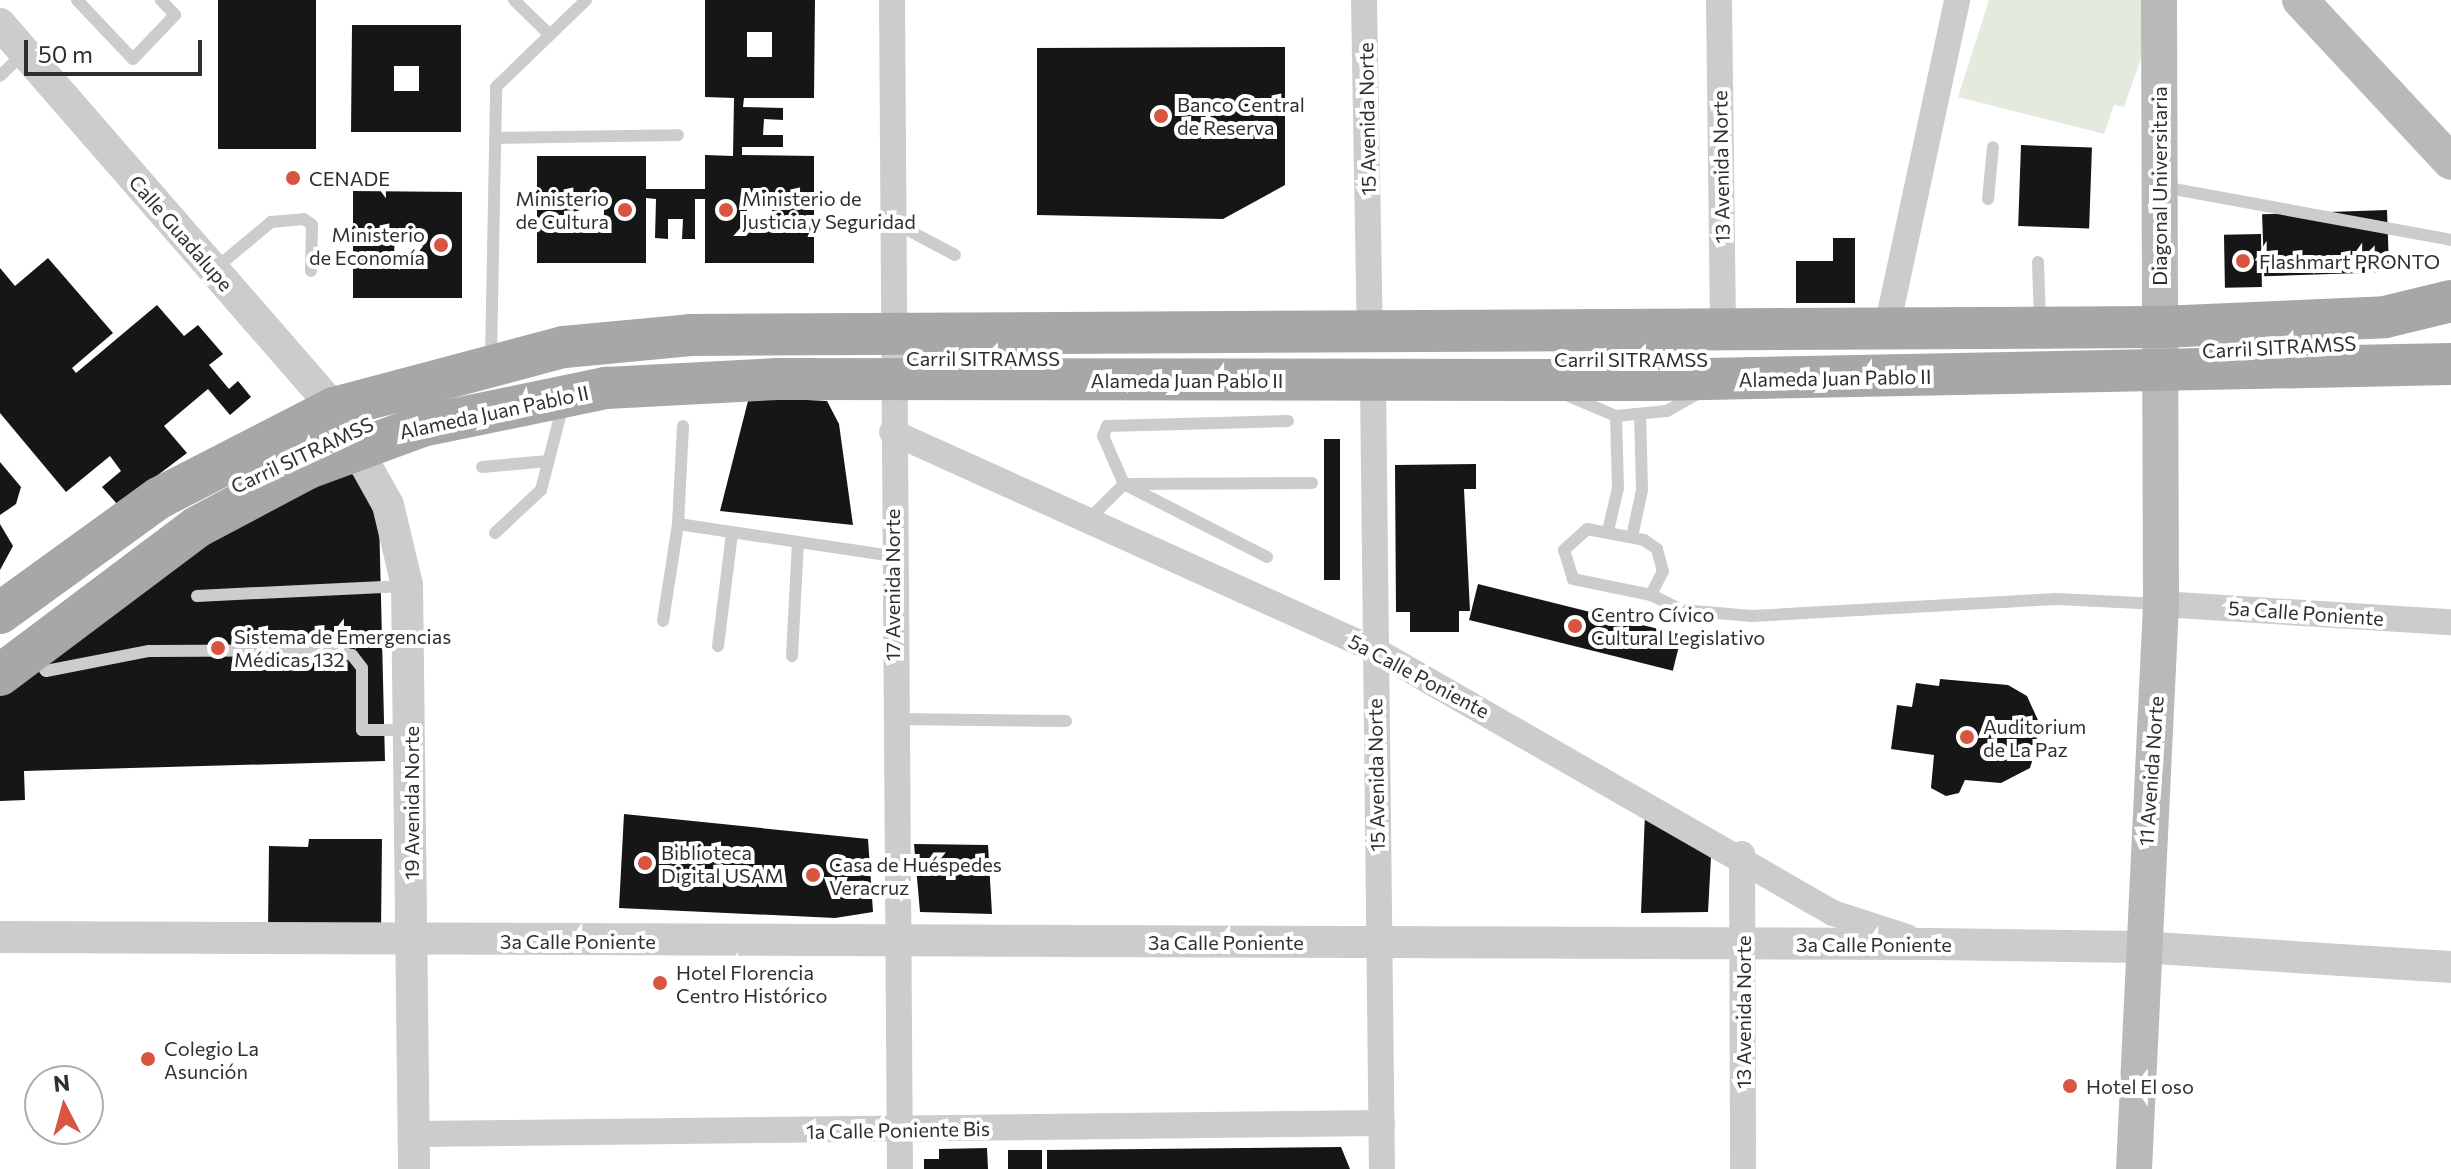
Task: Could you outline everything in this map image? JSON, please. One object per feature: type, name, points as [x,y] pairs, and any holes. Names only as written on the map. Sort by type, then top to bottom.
[{"type":"main road","name":"Diagonal Universitaria","points":[[2159,0],[2160,351]]},
{"type":"main road","points":[[2300,0],[2451,162]]},
{"type":"main road","name":"Alameda Juan Pablo II","points":[[0,613],[159,498],[347,428],[491,361],[690,335],[891,357],[1373,381],[1712,380],[2160,351],[2385,317],[2451,301]]},
{"type":"main road","name":"Carril SITRAMSS","points":[[2374,343],[2451,321]]},
{"type":"main road","name":"Alameda Juan Pablo II","points":[[10,658],[197,527],[347,428],[566,394],[891,357],[1370,333],[1723,334],[2040,330],[2160,351],[2451,364]]},
{"type":"main road","name":"Carril SITRAMSS","points":[[347,428],[456,396],[587,370],[891,357],[2160,351],[2451,340]]},
{"type":"main road","name":"11 Avenida Norte","points":[[2134,1169],[2140,947],[2161,604],[2160,351]]},
{"type":"street","name":"17 Avenida Norte","points":[[892,0],[894,941],[900,1169]]},
{"type":"street","name":"15 Avenida Norte","points":[[1364,0],[1370,333]]},
{"type":"street","name":"13 Avenida Norte","points":[[1719,0],[1723,334]]},
{"type":"street","points":[[1886,332],[1957,0]]},
{"type":"street","name":"Calle Guadalupe","points":[[0,24],[347,428]]},
{"type":"street","name":"15 Avenida Norte","points":[[1373,381],[1382,1169]]},
{"type":"street","name":"19 Avenida Norte","points":[[347,428],[388,505],[407,585],[414,1169]]},
{"type":"street","name":"5a Calle Poniente","points":[[892,432],[1375,650],[1742,854],[1833,913],[1932,944]]},
{"type":"street","name":"5a Calle Poniente","points":[[2161,604],[2451,622]]},
{"type":"street","name":"13 Avenida Norte","points":[[1742,854],[1743,1169]]},
{"type":"street","name":"3a Calle Poniente","points":[[0,937],[412,941],[1932,944],[2140,947],[2451,967]]},
{"type":"street","name":"1a Calle Poniente Bis","points":[[414,1134],[900,1131],[1382,1123]]},
{"type":"lane","points":[[77,0],[133,59],[175,15],[161,0]]},
{"type":"lane","points":[[514,0],[550,35]]},
{"type":"lane","points":[[491,361],[496,87],[586,0]]},
{"type":"lane","points":[[0,76],[25,52]]},
{"type":"lane","points":[[495,138],[678,135]]},
{"type":"lane","points":[[1988,199],[1993,147]]},
{"type":"lane","points":[[2159,186],[2451,240]]},
{"type":"lane","points":[[213,270],[271,222],[304,219],[312,225],[311,271]]},
{"type":"lane","points":[[891,221],[955,255]]},
{"type":"lane","points":[[2038,262],[2040,330]]},
{"type":"lane","points":[[1546,381],[1569,401],[1616,416],[1640,416],[1682,405],[1712,380]]},
{"type":"lane","points":[[495,533],[536,497],[566,394]]},
{"type":"lane","points":[[1608,531],[1618,488],[1616,416]]},
{"type":"lane","points":[[1632,537],[1642,490],[1640,416]]},
{"type":"lane","points":[[1267,557],[1124,484],[1103,436],[1107,426],[1288,421]]},
{"type":"lane","points":[[663,621],[678,524],[683,426]]},
{"type":"lane","points":[[482,467],[548,461]]},
{"type":"lane","points":[[1088,520],[1124,484],[1312,483]]},
{"type":"lane","points":[[678,524],[892,556]]},
{"type":"lane","points":[[1651,595],[1661,579],[1661,556],[1632,537],[1608,531],[1573,536],[1564,550],[1568,574],[1635,597],[1651,595],[1682,610],[1752,616],[2048,599],[2161,604]]},
{"type":"lane","points":[[718,646],[732,534]]},
{"type":"lane","points":[[792,656],[798,543]]},
{"type":"lane","points":[[197,596],[407,585]]},
{"type":"lane","points":[[10,658],[46,671],[149,651],[333,650],[352,655],[362,668],[362,730],[411,730]]},
{"type":"lane","points":[[893,719],[1066,721]]},
{"type":"shaded area","points":[[1989,0],[2145,0],[2144,50],[2124,107],[2114,105],[2104,134],[1958,97]]},
{"type":"building","points":[[218,0],[316,0],[316,149],[218,149]]},
{"type":"building","points":[[705,0],[815,0],[814,98],[744,98],[743,107],[783,108],[783,120],[764,119],[763,135],[783,135],[783,147],[742,147],[742,155],[814,156],[814,263],[705,263],[705,199],[695,199],[695,239],[682,239],[683,219],[668,219],[668,239],[655,238],[656,199],[646,198],[646,263],[537,263],[537,156],[646,156],[646,189],[705,189],[705,155],[733,156],[734,98],[705,97]],"holes":[[[747,32],[772,32],[772,57],[747,57]],[[579,196],[604,197],[604,222],[579,222]],[[747,196],[772,196],[772,221],[747,222]]]},
{"type":"building","points":[[352,25],[461,25],[461,132],[351,132]],"holes":[[[394,66],[419,66],[419,91],[394,91]]]},
{"type":"building","name":"Banco Central de Reserva","points":[[1285,47],[1285,185],[1223,219],[1037,215],[1037,48]]},
{"type":"building","points":[[2021,145],[2092,147],[2089,228],[2018,226]]},
{"type":"building","name":"Ministerio de Economía","points":[[353,191],[462,192],[462,298],[353,298]],"holes":[[[395,232],[420,232],[420,258],[394,257]]]},
{"type":"building","points":[[2387,210],[2389,272],[2264,276],[2262,214]]},
{"type":"building","name":"Flashmart PRONTO","points":[[2261,234],[2262,287],[2225,288],[2224,235]]},
{"type":"building","points":[[1833,238],[1855,238],[1855,303],[1796,303],[1796,261],[1833,261]]},
{"type":"building","points":[[48,258],[113,333],[72,368],[76,373],[157,305],[184,336],[198,325],[223,354],[209,365],[229,389],[238,381],[251,397],[230,415],[208,389],[164,426],[187,453],[118,505],[102,487],[121,471],[110,456],[66,492],[0,413],[0,268],[15,286]]},
{"type":"building","points":[[749,397],[827,401],[839,424],[853,525],[720,511]]},
{"type":"building","points":[[1324,439],[1340,439],[1340,580],[1324,580]]},
{"type":"building","points":[[0,462],[21,487],[16,504],[0,515]]},
{"type":"building","points":[[1476,464],[1476,489],[1464,489],[1470,611],[1459,611],[1459,632],[1410,632],[1410,612],[1396,612],[1395,465]]},
{"type":"building","name":"Sistema de Emergencias Médicas 132","points":[[346,469],[364,484],[379,517],[385,761],[24,771],[25,800],[0,801],[0,691],[204,537]]},
{"type":"building","points":[[0,524],[13,546],[0,570]]},
{"type":"building","name":"Centro Cívico Cultural Legislativo","points":[[1478,584],[1682,635],[1673,671],[1469,620]]},
{"type":"building","name":"Auditorium de La Paz","points":[[1940,679],[2008,685],[2027,696],[2042,729],[2030,768],[2001,783],[1965,780],[1959,793],[1946,796],[1931,788],[1934,755],[1891,749],[1897,705],[1912,707],[1916,683],[1939,686]]},
{"type":"building","points":[[1645,813],[1711,857],[1708,912],[1641,913]]},
{"type":"building","points":[[624,814],[868,839],[873,912],[835,918],[619,908]]},
{"type":"building","points":[[309,839],[382,839],[381,930],[268,928],[269,846],[308,847]]},
{"type":"building","points":[[914,844],[988,845],[992,914],[920,912]]},
{"type":"building","points":[[1341,1147],[1350,1169],[1047,1169],[1047,1150]]},
{"type":"building","points":[[987,1148],[988,1169],[924,1169],[924,1159],[939,1159],[939,1149]]},
{"type":"building","points":[[1008,1150],[1042,1150],[1042,1169],[1008,1169]]},
{"type":"place","name":"Banco Central de Reserva","points":[[1161,116]]},
{"type":"place","name":"CENADE","points":[[293,178]]},
{"type":"place","name":"Ministerio de Cultura","points":[[625,210]]},
{"type":"place","name":"Ministerio de Justicia y Seguridad","points":[[726,210]]},
{"type":"place","name":"Ministerio de Economía","points":[[441,245]]},
{"type":"place","name":"Flashmart PRONTO","points":[[2243,261]]},
{"type":"place","name":"Centro Cívico Cultural Legislativo","points":[[1575,626]]},
{"type":"place","name":"Sistema de Emergencias Médicas 132","points":[[218,648]]},
{"type":"place","name":"Auditorium de La Paz","points":[[1967,737]]},
{"type":"place","name":"Biblioteca Digital USAM","points":[[645,863]]},
{"type":"place","name":"Casa de Huéspedes Veracruz","points":[[813,875]]},
{"type":"place","name":"Hotel Florencia Centro Histórico","points":[[660,983]]},
{"type":"place","name":"Colegio La Asunción","points":[[148,1059]]},
{"type":"place","name":"Hotel El oso","points":[[2070,1086]]}]
